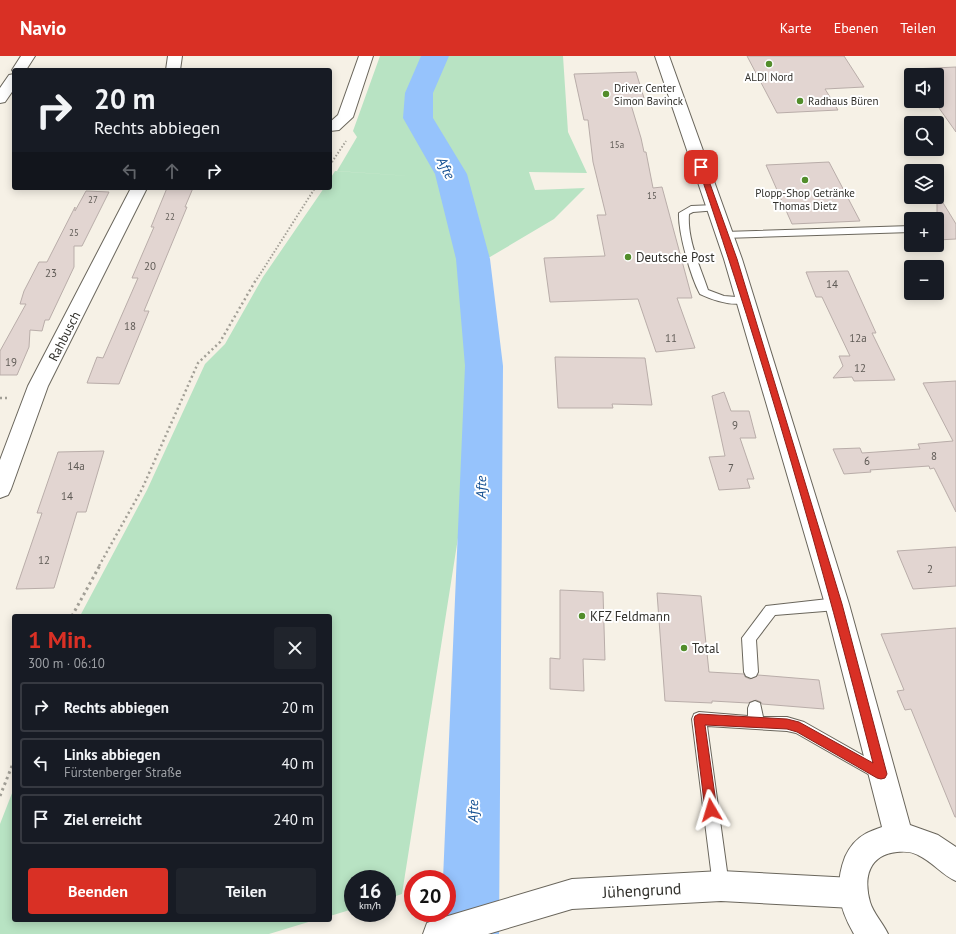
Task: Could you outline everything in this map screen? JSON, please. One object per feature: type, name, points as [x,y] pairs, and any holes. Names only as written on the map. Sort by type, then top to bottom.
[{"type":"main road","points":[[20,68],[28,56]]},
{"type":"main road","points":[[172,68],[175,56]]},
{"type":"main road","points":[[334,127],[345,117],[366,56]]},
{"type":"main road","points":[[662,56],[724,234],[837,604],[899,838]]},
{"type":"main road","points":[[0,99],[12,81]]},
{"type":"main road","name":"Rahbusch","points":[[0,489],[38,386],[138,190]]},
{"type":"main road","points":[[873,934],[859,914],[853,893],[853,875],[858,859],[868,847],[882,840],[899,838],[916,840],[934,848],[950,860],[956,868]]},
{"type":"main road","name":"Jühengrund","points":[[438,934],[572,894],[721,886],[853,893]]},
{"type":"lane","points":[[715,208],[691,209],[684,213],[682,220],[693,259],[704,292],[715,298],[730,301],[744,300]]},
{"type":"lane","points":[[724,234],[904,229]]},
{"type":"lane","points":[[751,672],[748,638],[771,610],[837,604]]},
{"type":"lane","points":[[755,708],[756,723]]},
{"type":"lane","points":[[721,886],[699,719],[787,724],[799,727],[881,774]]},
{"type":"path","points":[[332,162],[347,138],[334,127]]},
{"type":"path","points":[[73,614],[142,489],[198,363],[220,342],[259,275],[314,190]]},
{"type":"path","points":[[0,796],[12,766]]},
{"type":"green space","points":[[380,56],[427,56],[410,92],[408,121],[443,178],[459,259],[469,360],[469,468],[406,870],[404,870],[402,894],[396,896],[396,870],[344,870],[344,912],[332,915],[332,614],[81,614],[147,490],[205,364],[225,344],[263,277],[323,190],[332,190],[332,176],[335,171],[424,177],[337,171],[357,137],[353,131]]},
{"type":"green space","points":[[440,56],[563,56],[568,132],[587,173],[529,172],[535,190],[585,188],[554,219],[490,257],[477,257],[458,174],[423,117],[424,88]]},
{"type":"green space","points":[[12,793],[12,922],[308,922],[269,934],[0,934],[0,824]]},
{"type":"building","points":[[747,56],[844,56],[864,87],[825,89],[838,110],[777,113]]},
{"type":"building","points":[[956,67],[956,132],[939,108],[944,108],[944,68],[934,68]]},
{"type":"building","points":[[636,72],[644,98],[629,98],[644,152],[646,152],[653,188],[662,187],[692,298],[677,298],[695,348],[656,352],[638,299],[550,302],[544,258],[605,256],[597,215],[606,215],[593,162],[588,120],[584,120],[574,74]]},
{"type":"building","points":[[829,162],[860,221],[792,224],[766,165]]},
{"type":"building","points":[[166,190],[192,190],[185,207],[187,207],[144,311],[149,311],[119,384],[87,383],[97,357],[103,358],[138,278],[132,278],[154,227],[151,227]]},
{"type":"building","points":[[86,191],[109,192],[82,246],[74,246],[74,267],[49,320],[45,320],[42,331],[30,330],[29,347],[17,375],[0,375],[0,351],[26,304],[20,304],[24,291],[39,262],[47,262],[75,207],[75,211]]},
{"type":"building","points":[[937,204],[944,204],[956,224],[956,239],[944,240],[944,212],[937,212]]},
{"type":"building","points":[[848,271],[876,333],[872,333],[895,380],[854,381],[852,377],[833,378],[843,366],[839,356],[850,356],[822,297],[816,297],[806,272]]},
{"type":"building","points":[[555,357],[645,358],[652,405],[612,404],[613,408],[558,408]]},
{"type":"building","points":[[956,381],[956,512],[934,468],[930,469],[929,466],[870,470],[871,472],[844,474],[833,449],[860,448],[862,453],[920,449],[918,444],[953,441],[923,383]]},
{"type":"building","points":[[724,392],[731,411],[749,411],[756,438],[740,438],[754,479],[747,479],[750,488],[719,490],[709,457],[725,456],[712,396]]},
{"type":"building","points":[[104,451],[86,512],[77,512],[54,588],[16,589],[42,513],[37,513],[58,452]]},
{"type":"building","points":[[956,547],[956,586],[913,589],[897,551]]},
{"type":"building","points":[[560,590],[603,592],[605,660],[583,659],[584,691],[550,689],[550,658],[560,659]]},
{"type":"building","name":"Total","points":[[657,593],[701,596],[709,672],[744,674],[745,677],[750,679],[758,675],[819,680],[824,709],[762,704],[756,700],[748,703],[665,701]]},
{"type":"building","points":[[956,628],[955,817],[911,709],[905,710],[897,691],[904,690],[881,634]]},
{"type":"waterway","name":"Afte","points":[[435,56],[419,93],[418,118],[451,174],[473,259],[484,366],[470,934]]},
{"type":"place","name":"ALDI Nord","points":[[769,64]]},
{"type":"place","name":"Driver Center Simon Bavinck","points":[[606,94]]},
{"type":"place","name":"Radhaus Büren","points":[[800,101]]},
{"type":"place","name":"Plopp-Shop Getränke Thomas Dietz","points":[[805,180]]},
{"type":"place","name":"Deutsche Post","points":[[628,257]]},
{"type":"place","name":"KFZ Feldmann","points":[[582,616]]},
{"type":"place","name":"Total","points":[[684,648]]},
{"type":"route","points":[[701,167],[733,259],[744,300],[837,604],[881,774],[799,727],[787,724],[699,719],[711,810]]}]
